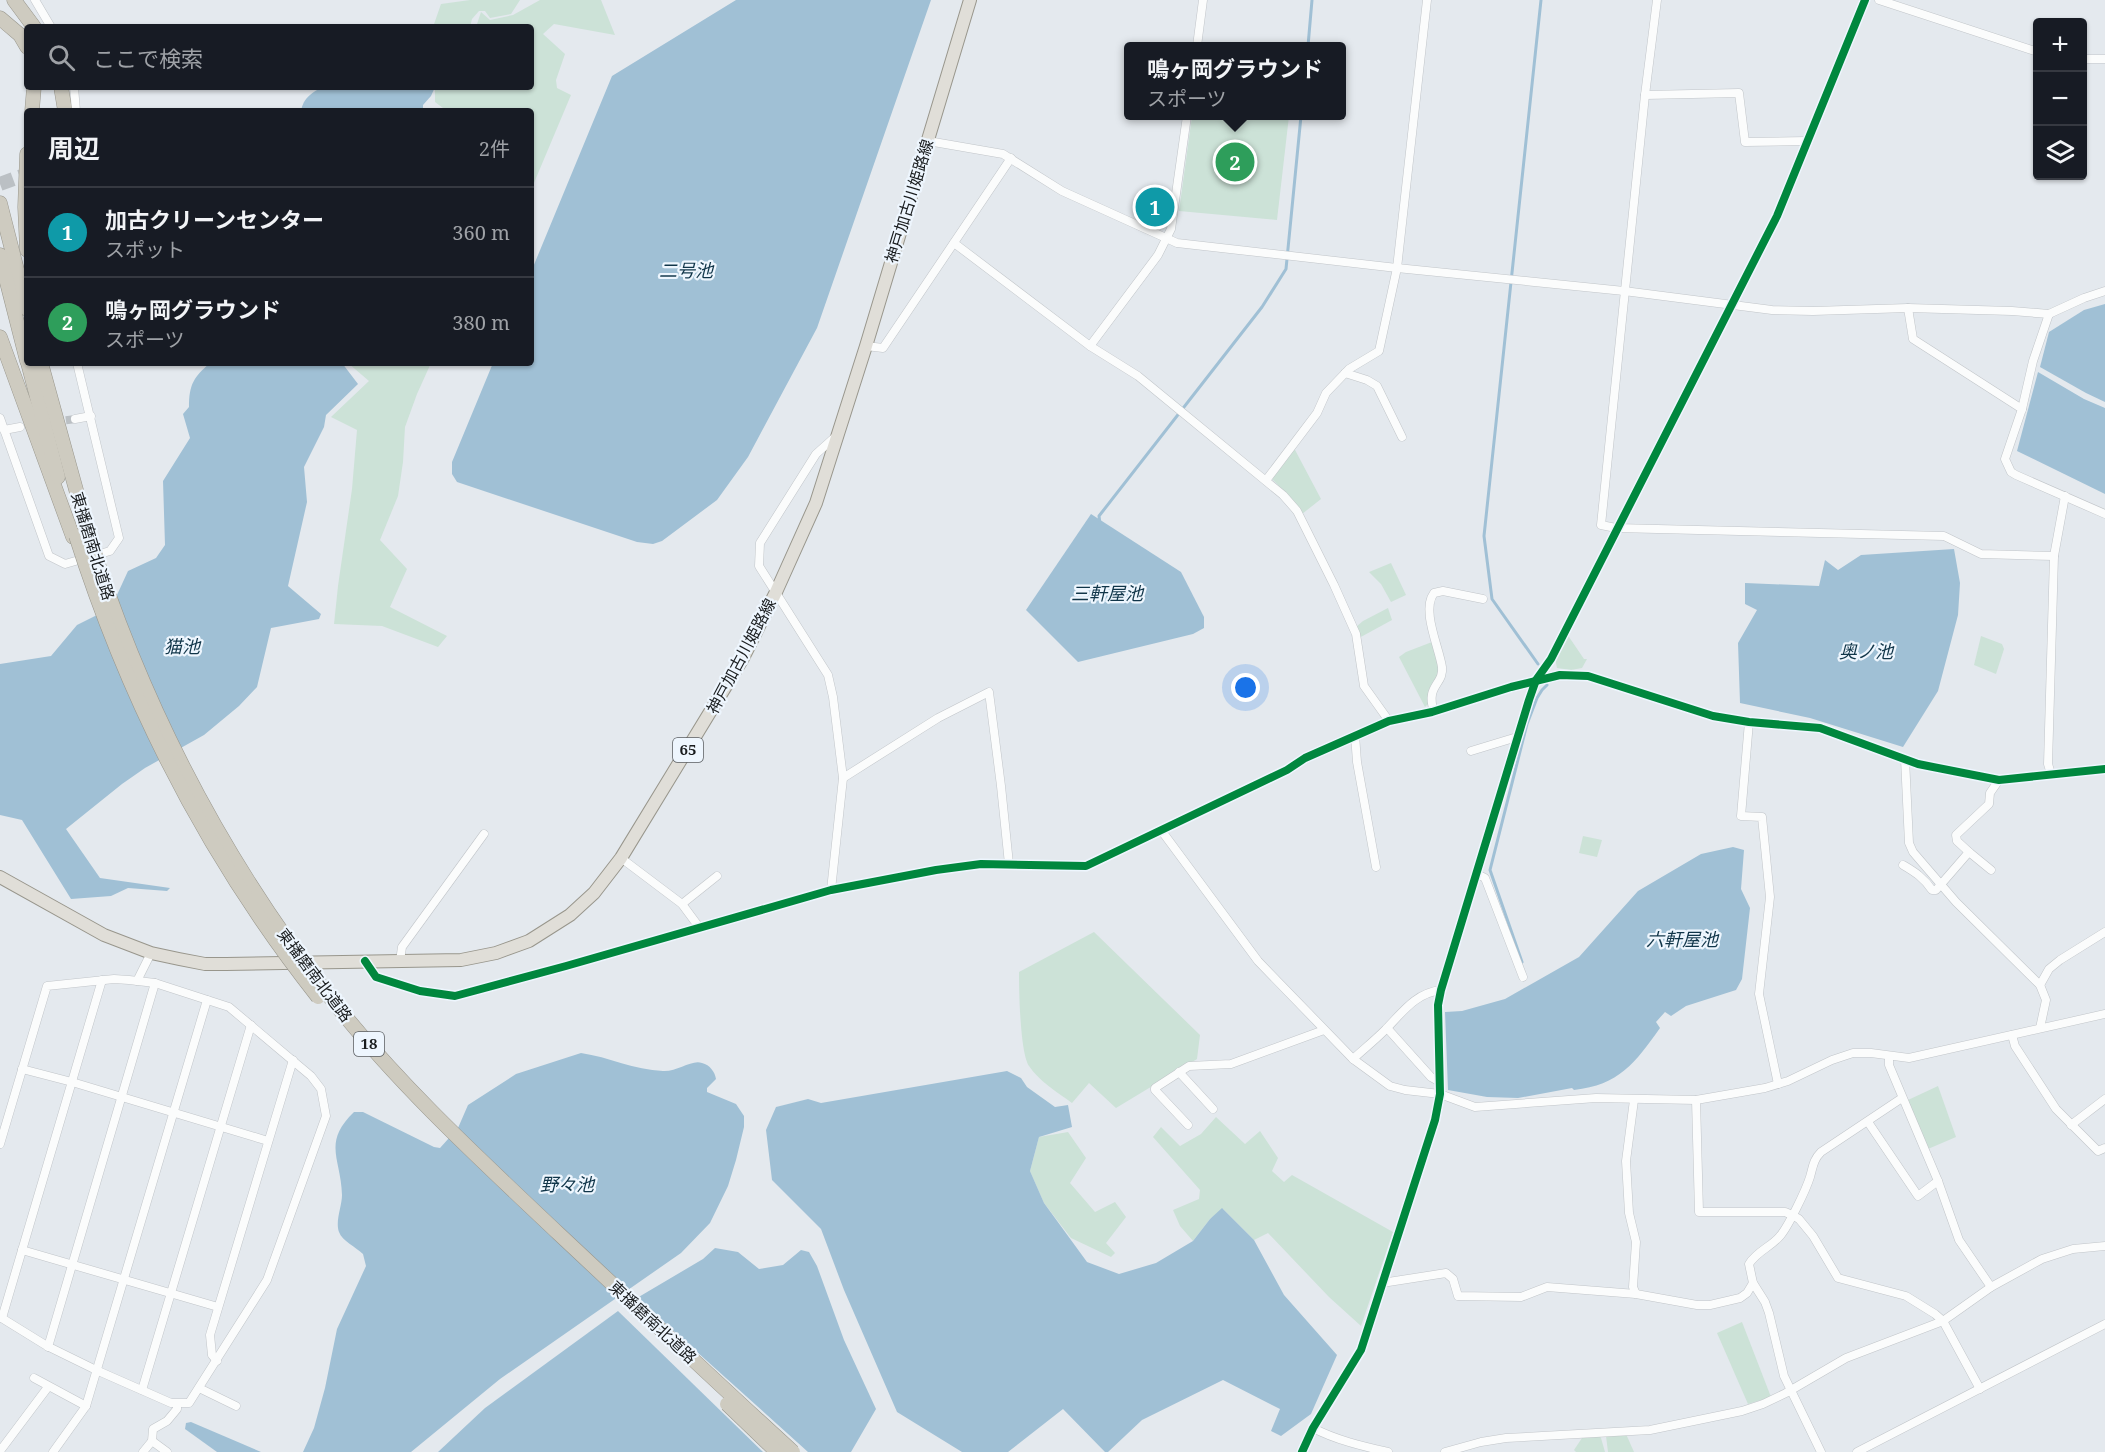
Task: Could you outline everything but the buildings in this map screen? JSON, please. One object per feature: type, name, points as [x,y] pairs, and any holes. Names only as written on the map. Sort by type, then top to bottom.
[{"type":"highway","points":[[14,0],[32,24]]},
{"type":"highway","points":[[0,18],[20,35],[24,42]]},
{"type":"highway","points":[[32,108],[34,90]]},
{"type":"highway","points":[[62,90],[64,108]]},
{"type":"highway","points":[[0,203],[24,297]]},
{"type":"highway","name":"東播磨南北道路","points":[[0,255],[24,350]]},
{"type":"highway","points":[[0,337],[79,535]]},
{"type":"highway","name":"東播磨南北道路","points":[[28,366],[79,535],[132,658],[186,777],[229,854],[283,935],[367,1042],[461,1142],[792,1452]]},
{"type":"highway","name":"東播磨南北道路","points":[[42,366],[90,579],[140,704],[198,820],[246,898],[308,984],[359,1047],[429,1122],[777,1452]]},
{"type":"highway","points":[[49,366],[79,535]]},
{"type":"main road","name":"神戸加古川姫路線","points":[[0,877],[104,935],[151,953],[205,963],[461,960],[496,953],[529,941],[583,905],[621,858],[732,676],[776,592],[816,503],[866,346],[970,0]]},
{"type":"street","points":[[35,0],[49,24]]},
{"type":"street","points":[[1198,42],[1203,0]]},
{"type":"street","points":[[1267,479],[1317,412],[1326,393],[1345,373],[1379,351],[1397,268],[1427,0]]},
{"type":"street","points":[[1657,0],[1624,291],[1601,525],[1616,528],[1944,536],[1982,554],[2054,556]]},
{"type":"street","points":[[1302,1452],[1313,1428],[1361,1350],[1435,1120],[1440,1094],[1438,1005],[1441,990],[1536,680],[1551,659],[1777,216],[1865,0]]},
{"type":"street","points":[[1879,0],[2033,51]]},
{"type":"street","points":[[2087,59],[2105,59]]},
{"type":"street","points":[[74,90],[76,108]]},
{"type":"street","points":[[1645,95],[1739,93],[1745,142],[1807,141]]},
{"type":"street","points":[[1090,346],[1158,255],[1167,239],[1171,229],[1186,120]]},
{"type":"street","points":[[928,141],[1003,153],[1062,191],[1177,243],[1624,291],[1772,310],[1908,308],[2049,314],[2105,291]]},
{"type":"street","points":[[866,346],[883,348],[1011,158]]},
{"type":"street","points":[[954,243],[1090,346],[1112,357],[1138,376],[1267,479],[1297,510],[1356,634],[1364,686],[1389,721]]},
{"type":"street","points":[[1908,308],[1913,339],[2022,409]]},
{"type":"street","points":[[2049,314],[2005,459],[2016,475],[2105,514]]},
{"type":"street","points":[[0,418],[49,556],[65,564],[110,551],[119,538],[78,366]]},
{"type":"street","points":[[1345,373],[1377,386],[1402,436]]},
{"type":"street","points":[[75,419],[91,416]]},
{"type":"street","points":[[4,430],[20,428]]},
{"type":"street","points":[[831,890],[843,778],[838,728],[828,675],[759,566],[760,543],[816,454],[838,434]]},
{"type":"street","points":[[2051,774],[2048,764],[2054,556],[2065,496]]},
{"type":"street","points":[[1434,712],[1430,696],[1442,671],[1428,603],[1434,593],[1443,591],[1484,599]]},
{"type":"street","points":[[365,961],[376,978],[420,991],[455,996],[831,890],[959,866],[1009,864],[1086,866],[1355,735],[1389,721],[1434,712],[1536,680],[1560,675],[1588,676],[1713,716],[1749,722],[1820,728],[1918,764],[1999,780],[2105,769]]},
{"type":"street","points":[[843,778],[938,718],[989,692],[1009,864]]},
{"type":"street","points":[[1749,722],[1741,816],[1762,818],[1770,897],[1759,994],[1778,1084]]},
{"type":"street","points":[[1355,735],[1376,867]]},
{"type":"street","points":[[1471,751],[1517,737]]},
{"type":"street","points":[[1905,759],[1909,843],[1913,852],[1941,885],[2040,985],[2046,1000],[2040,1028]]},
{"type":"street","points":[[1991,870],[1955,838],[1989,804],[1990,793],[1999,780]]},
{"type":"street","points":[[1161,830],[1258,961],[1353,1059],[1390,1086],[1440,1094],[1475,1107],[1584,1099],[1696,1100],[1778,1084],[1853,1053],[1909,1058],[2105,1014]]},
{"type":"street","points":[[400,961],[402,947],[484,834]]},
{"type":"street","points":[[1902,865],[1927,882],[1932,890],[1936,890],[1969,852]]},
{"type":"street","points":[[621,858],[682,904],[699,927]]},
{"type":"street","points":[[1477,874],[1485,878],[1523,977]]},
{"type":"street","points":[[682,904],[717,876]]},
{"type":"street","points":[[2040,985],[2049,969],[2060,960],[2105,932]]},
{"type":"street","points":[[137,981],[151,953]]},
{"type":"street","points":[[0,1144],[46,986],[102,980],[114,979],[155,983],[229,1007],[311,1076],[321,1089],[326,1116],[267,1280],[189,1403],[177,1404],[96,1370],[48,1347],[1,1317],[102,980]]},
{"type":"street","points":[[48,1347],[155,983]]},
{"type":"street","points":[[1353,1059],[1406,1007],[1423,994],[1441,990]]},
{"type":"street","points":[[53,1452],[86,1406],[207,1000]]},
{"type":"street","points":[[142,1390],[251,1025]]},
{"type":"street","points":[[1387,1028],[1431,1077],[1440,1082]]},
{"type":"street","points":[[1188,1125],[1155,1090],[1179,1072],[1193,1065],[1231,1064],[1324,1030]]},
{"type":"street","points":[[2012,1035],[2015,1046],[2056,1109],[2098,1151],[2105,1148]]},
{"type":"street","points":[[1889,1056],[1889,1065],[1938,1181],[1959,1240],[1991,1287]]},
{"type":"street","points":[[217,1361],[212,1355],[210,1335],[292,1060]]},
{"type":"street","points":[[22,1069],[122,1096],[268,1141]]},
{"type":"street","points":[[1179,1072],[1214,1109]]},
{"type":"street","points":[[1821,1452],[1784,1376],[1769,1313],[1753,1283],[1749,1264],[1752,1258],[1780,1236],[1810,1177],[1814,1159],[1902,1098]]},
{"type":"street","points":[[1634,1100],[1626,1161],[1629,1213],[1636,1242],[1633,1287],[1636,1294]]},
{"type":"street","points":[[1696,1100],[1699,1212],[1785,1212],[1792,1215],[1813,1236],[1838,1278],[1906,1296],[1943,1321],[1980,1389]]},
{"type":"street","points":[[2071,1125],[2105,1100]]},
{"type":"street","points":[[1868,1122],[1918,1196],[1938,1181]]},
{"type":"street","points":[[1445,1452],[1506,1438],[1650,1430],[1686,1424],[1763,1404],[1846,1358],[1943,1321],[1991,1287],[2042,1259],[2073,1249],[2105,1246]]},
{"type":"street","points":[[22,1250],[218,1307]]},
{"type":"street","points":[[1383,1283],[1446,1273],[1453,1279],[1458,1296],[1521,1297],[1547,1287],[1636,1294],[1697,1305],[1710,1305],[1740,1298],[1747,1293],[1753,1283]]},
{"type":"street","points":[[1857,1452],[2105,1324]]},
{"type":"street","points":[[34,1378],[86,1406]]},
{"type":"street","points":[[0,1451],[48,1387]]},
{"type":"street","points":[[199,1388],[236,1406]]},
{"type":"street","points":[[144,1452],[152,1441],[153,1429],[167,1421],[177,1409],[177,1404]]},
{"type":"street","points":[[1313,1428],[1325,1434],[1388,1452]]},
{"type":"street","points":[[152,1441],[167,1452]]},
{"type":"green space","points":[[470,0],[520,0],[511,14],[490,18],[485,11],[479,11],[471,24],[434,24],[441,4]]},
{"type":"green space","points":[[540,0],[601,0],[615,35],[554,24],[543,34],[565,54],[556,80],[557,88],[571,95],[534,183],[534,108],[443,108],[435,102],[435,90],[534,90],[534,24],[477,24],[481,12],[490,20],[513,15]]},
{"type":"green space","points":[[1191,120],[1289,120],[1277,220],[1179,211]]},
{"type":"green space","points":[[352,366],[430,366],[405,427],[398,496],[380,540],[407,569],[390,607],[447,636],[438,647],[382,626],[334,624],[352,489],[357,430],[331,417],[369,381]]},
{"type":"green space","points":[[1294,448],[1321,499],[1302,514],[1289,496],[1272,479]]},
{"type":"green space","points":[[1391,563],[1406,595],[1391,602],[1381,584],[1369,572]]},
{"type":"green space","points":[[1388,608],[1392,620],[1359,638],[1356,627]]},
{"type":"green space","points":[[1567,634],[1584,659],[1587,659],[1582,668],[1571,670],[1557,668],[1555,658]]},
{"type":"green space","points":[[1981,636],[2002,644],[2004,649],[1996,674],[1974,665]]},
{"type":"green space","points":[[1432,642],[1440,666],[1429,703],[1425,707],[1399,657]]},
{"type":"green space","points":[[1583,836],[1602,840],[1597,857],[1579,853]]},
{"type":"green space","points":[[1094,932],[1200,1035],[1197,1059],[1116,1108],[1089,1083],[1072,1103],[1049,1086],[1029,1066],[1022,1035],[1019,972]]},
{"type":"green space","points":[[1938,1086],[1956,1137],[1928,1149],[1908,1100]]},
{"type":"green space","points":[[1216,1117],[1245,1144],[1260,1131],[1278,1158],[1272,1171],[1284,1182],[1292,1175],[1393,1232],[1361,1326],[1329,1297],[1268,1233],[1254,1240],[1223,1209],[1210,1219],[1193,1241],[1180,1226],[1173,1210],[1199,1199],[1200,1190],[1153,1137],[1161,1127],[1180,1146],[1201,1134]]},
{"type":"green space","points":[[1068,1132],[1086,1158],[1070,1183],[1095,1212],[1115,1202],[1126,1217],[1106,1243],[1115,1253],[1111,1257],[1071,1238],[1044,1203],[1030,1171],[1039,1137]]},
{"type":"green space","points":[[1742,1322],[1771,1397],[1748,1404],[1717,1333]]},
{"type":"green space","points":[[1597,1434],[1601,1438],[1605,1452],[1576,1452],[1574,1450],[1584,1435]]},
{"type":"green space","points":[[1626,1434],[1634,1452],[1608,1452],[1606,1436]]},
{"type":"water","name":"二号池","points":[[736,0],[931,0],[817,328],[748,457],[717,500],[662,541],[653,544],[637,542],[457,482],[452,474],[452,462],[492,366],[534,366],[534,265],[612,76]]},
{"type":"water","points":[[434,90],[423,108],[302,108],[304,102],[316,91]]},
{"type":"water","points":[[2105,304],[2105,402],[2040,367],[2049,332],[2084,310]]},
{"type":"water","name":"猫池","points":[[207,366],[344,366],[358,384],[326,415],[324,427],[304,467],[307,502],[288,586],[321,614],[319,619],[271,628],[257,687],[239,706],[204,735],[145,768],[122,784],[66,829],[100,878],[170,888],[167,891],[128,888],[111,896],[71,899],[22,820],[0,815],[0,664],[51,656],[77,625],[111,608],[128,571],[156,558],[165,545],[163,481],[190,438],[183,414],[189,407],[190,392],[200,373]]},
{"type":"water","points":[[2038,372],[2084,399],[2105,408],[2105,494],[2017,451]]},
{"type":"water","name":"三軒屋池","points":[[1091,514],[1181,572],[1204,617],[1204,628],[1193,634],[1078,662],[1026,610]]},
{"type":"water","name":"奥ノ池","points":[[1954,549],[1960,583],[1958,615],[1938,691],[1903,747],[1810,718],[1740,703],[1738,643],[1757,610],[1745,604],[1745,583],[1819,586],[1825,560],[1838,570],[1861,555]]},
{"type":"water","name":"六軒屋池","points":[[1733,847],[1744,850],[1741,889],[1750,908],[1742,979],[1736,990],[1686,1006],[1671,1016],[1665,1012],[1656,1022],[1660,1028],[1634,1062],[1603,1083],[1574,1090],[1572,1088],[1518,1098],[1487,1097],[1448,1090],[1445,1012],[1462,1011],[1505,999],[1579,957],[1638,891],[1701,854]]},
{"type":"water","name":"野々池","points":[[581,1053],[652,1070],[674,1070],[698,1062],[712,1069],[716,1079],[707,1088],[707,1092],[736,1104],[744,1116],[744,1127],[728,1186],[710,1223],[681,1253],[500,1379],[411,1452],[303,1452],[314,1428],[337,1329],[366,1266],[363,1254],[343,1238],[338,1228],[342,1195],[336,1142],[344,1123],[354,1112],[363,1112],[440,1148],[458,1128],[468,1105],[516,1074]]},
{"type":"water","points":[[1007,1071],[1021,1078],[1027,1087],[1055,1107],[1068,1105],[1072,1127],[1039,1137],[1030,1171],[1044,1203],[1087,1262],[1119,1274],[1156,1263],[1193,1241],[1222,1208],[1254,1240],[1284,1295],[1337,1355],[1311,1414],[1281,1436],[1271,1431],[1280,1409],[1223,1380],[1142,1420],[1108,1452],[1105,1452],[1063,1409],[1008,1452],[962,1452],[897,1412],[844,1290],[821,1229],[772,1180],[766,1130],[776,1107],[808,1099],[821,1103]]},
{"type":"water","points":[[715,1248],[738,1252],[759,1269],[783,1265],[801,1250],[809,1252],[817,1266],[844,1340],[876,1409],[851,1452],[808,1452],[637,1298],[703,1259]]},
{"type":"water","points":[[618,1311],[763,1452],[438,1452],[485,1408]]},
{"type":"water","points":[[191,1422],[261,1452],[217,1452],[185,1429],[186,1423]]},
{"type":"waterway","points":[[1308,42],[1312,0]]},
{"type":"waterway","points":[[1538,664],[1492,599],[1484,536],[1541,0]]},
{"type":"waterway","points":[[1100,524],[1099,516],[1262,307],[1286,269],[1301,120]]},
{"type":"waterway","points":[[1522,962],[1490,870],[1527,724],[1537,698],[1547,685]]},
{"type":"tunnel","points":[[0,184],[24,175]]},
{"type":"tunnel","points":[[54,422],[75,419]]},
{"type":"cycle path","points":[[1302,1452],[1313,1428],[1361,1350],[1435,1120],[1440,1094],[1438,1005],[1441,990],[1536,680],[1551,659],[1777,216],[1865,0]]},
{"type":"cycle path","points":[[365,961],[376,977],[420,991],[455,996],[831,890],[981,864],[1086,866],[1287,770],[1305,758],[1389,721],[1432,712],[1511,687],[1560,675],[1588,676],[1713,716],[1749,722],[1820,728],[1918,764],[1999,780],[2105,769]]},
{"type":"place","name":"鳴ヶ岡グラウンド","points":[[1235,162]]},
{"type":"place","name":"加古クリーンセンター","points":[[1155,207]]}]
